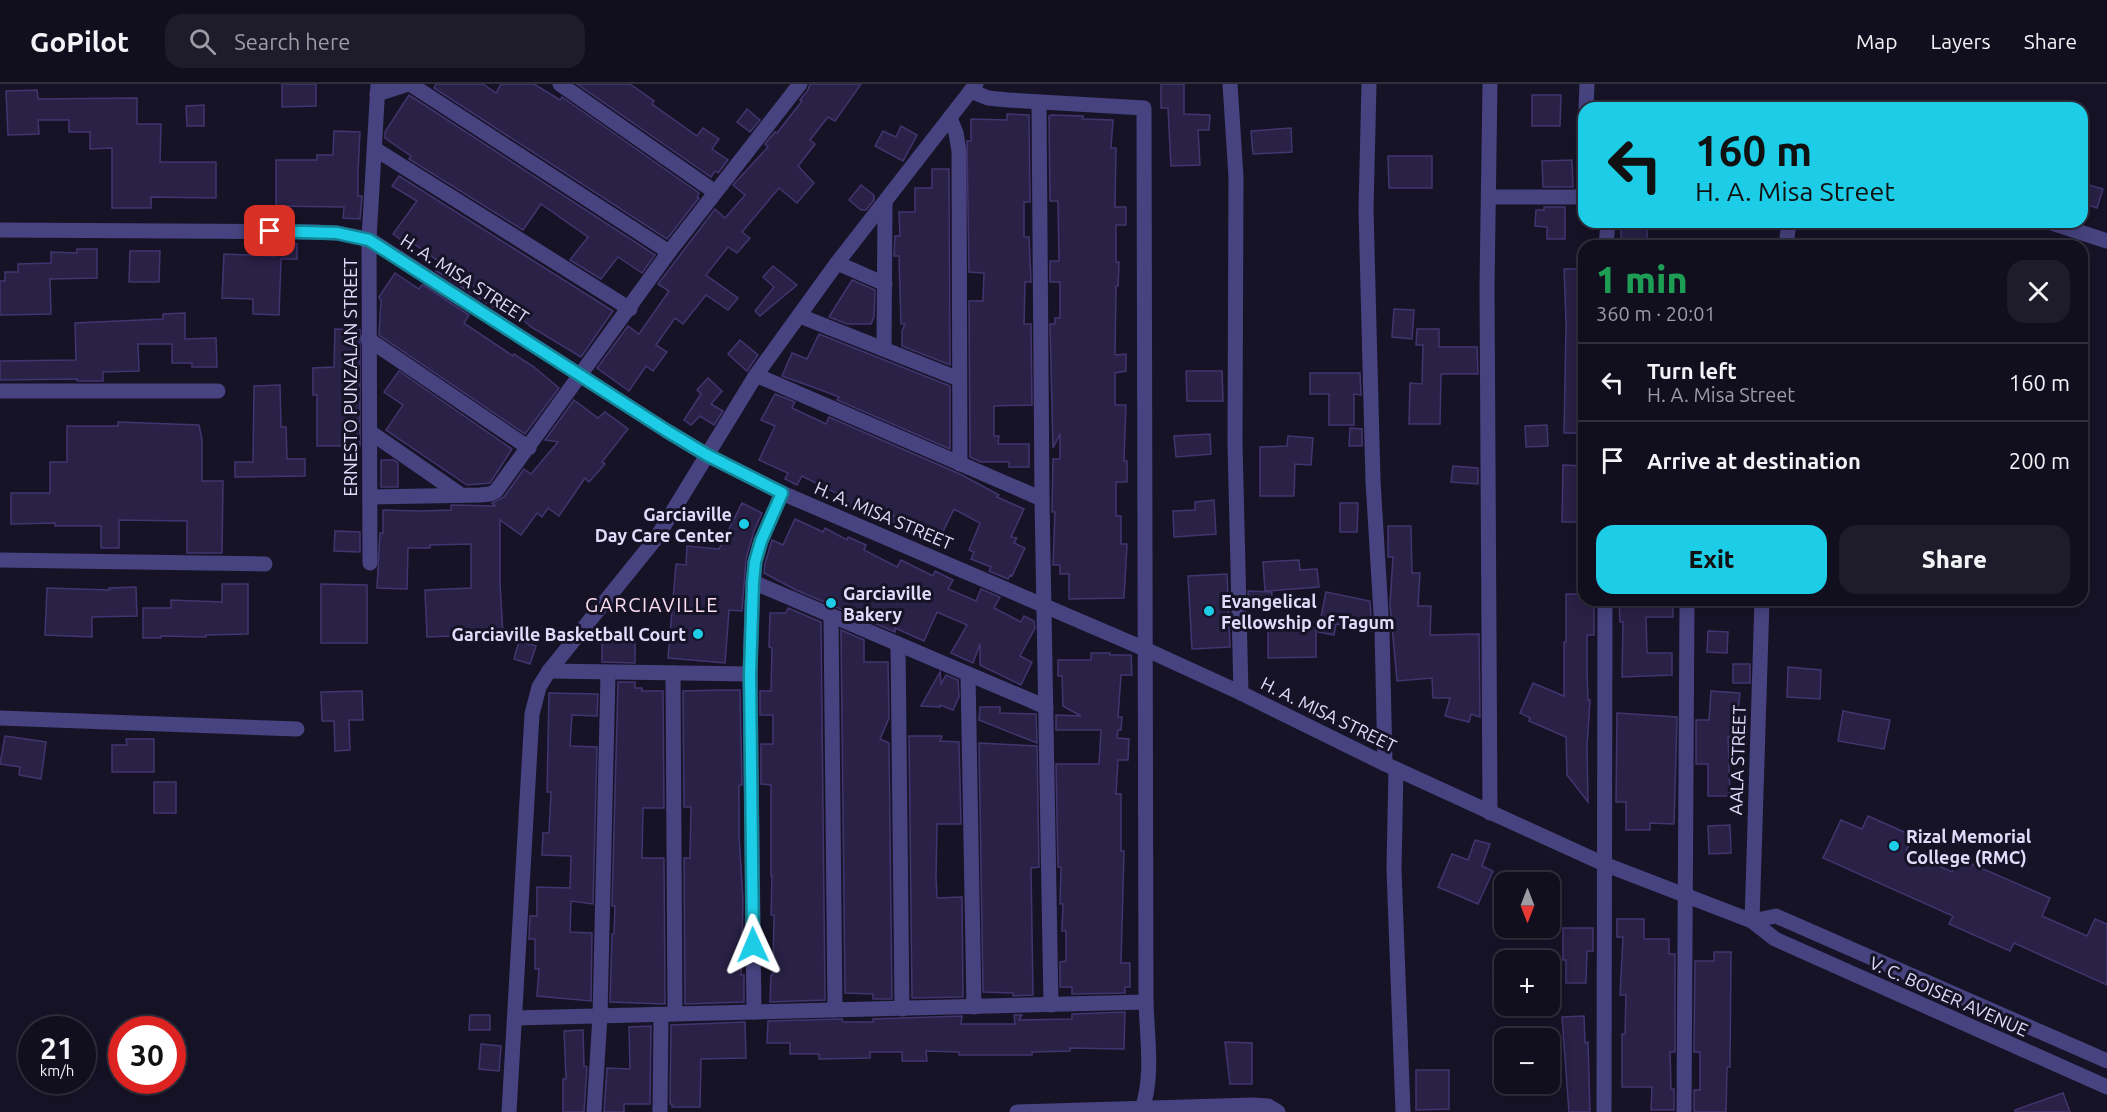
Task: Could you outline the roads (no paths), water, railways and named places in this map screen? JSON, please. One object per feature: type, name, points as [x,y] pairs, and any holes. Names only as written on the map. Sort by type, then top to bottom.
[{"type":"street","points":[[378,89],[409,84],[669,252]]},
{"type":"street","points":[[560,84],[715,192]]},
{"type":"street","points":[[370,497],[490,494],[496,490],[529,448],[669,252],[800,84]]},
{"type":"street","points":[[1230,84],[1236,177],[1235,443],[1242,693]]},
{"type":"street","points":[[1369,84],[1366,209],[1373,481],[1390,767],[1403,1112]]},
{"type":"street","points":[[1490,84],[1487,286],[1490,813]]},
{"type":"street","points":[[1586,102],[1587,84]]},
{"type":"street","points":[[509,1112],[532,714],[539,687],[549,671],[657,537],[756,375],[837,264],[974,88],[988,98],[1144,108],[1148,1077],[1142,1111]]},
{"type":"street","name":"ERNESTO PUNZALAN STREET","points":[[370,562],[369,240],[378,89]]},
{"type":"street","points":[[1039,102],[1042,499],[1050,1005]]},
{"type":"street","points":[[950,118],[956,133],[959,151],[960,464]]},
{"type":"street","points":[[375,149],[630,309]]},
{"type":"street","points":[[1489,197],[1578,197]]},
{"type":"street","points":[[884,349],[885,204]]},
{"type":"street","points":[[2067,228],[2107,241]]},
{"type":"street","name":"H. A. MISA STREET","points":[[0,230],[316,232],[337,233],[369,240],[707,455],[782,493],[1145,649],[1242,693],[1390,767],[1604,864],[1752,921],[1775,939]]},
{"type":"street","points":[[837,264],[885,284]]},
{"type":"street","points":[[800,316],[959,379]]},
{"type":"street","points":[[368,339],[529,448]]},
{"type":"street","points":[[756,375],[1042,499]]},
{"type":"street","points":[[0,391],[218,391]]},
{"type":"street","points":[[370,432],[462,495]]},
{"type":"street","points":[[754,1012],[750,674],[753,582],[755,562],[761,541],[782,493]]},
{"type":"street","points":[[0,560],[264,564]]},
{"type":"street","points":[[753,582],[1046,707]]},
{"type":"street","points":[[1604,1112],[1605,606]]},
{"type":"street","points":[[1684,1112],[1687,606]]},
{"type":"street","name":"AALA STREET","points":[[1752,921],[1762,606]]},
{"type":"street","points":[[831,616],[835,1010]]},
{"type":"street","points":[[898,644],[902,1009]]},
{"type":"street","points":[[549,671],[608,674],[750,674]]},
{"type":"street","points":[[660,1112],[668,1014],[673,673]]},
{"type":"street","points":[[594,1112],[600,1016],[608,674]]},
{"type":"street","points":[[968,674],[974,1007]]},
{"type":"street","points":[[0,718],[297,729]]},
{"type":"street","name":"V. C. BOISER AVENUE","points":[[1752,921],[1776,915],[2107,1061]]},
{"type":"street","name":"V. C. BOISER AVENUE","points":[[1775,939],[2107,1087]]},
{"type":"street","points":[[515,1018],[1146,1002]]},
{"type":"street","points":[[1985,1033],[1994,1012]]},
{"type":"street","points":[[1017,1112],[1142,1111],[1253,1105],[1268,1106],[1278,1112]]},
{"type":"place","name":"Garciaville Day Care Center","points":[[744,524]]},
{"type":"place","name":"Garciaville Bakery","points":[[831,603]]},
{"type":"place","name":"Evangelical Fellowship of Tagum","points":[[1209,611]]},
{"type":"place","name":"Garciaville Basketball Court","points":[[698,634]]},
{"type":"place","name":"Rizal Memorial College (RMC)","points":[[1894,846]]},
{"type":"district","name":"GARCIAVILLE","points":[[652,604]]}]
